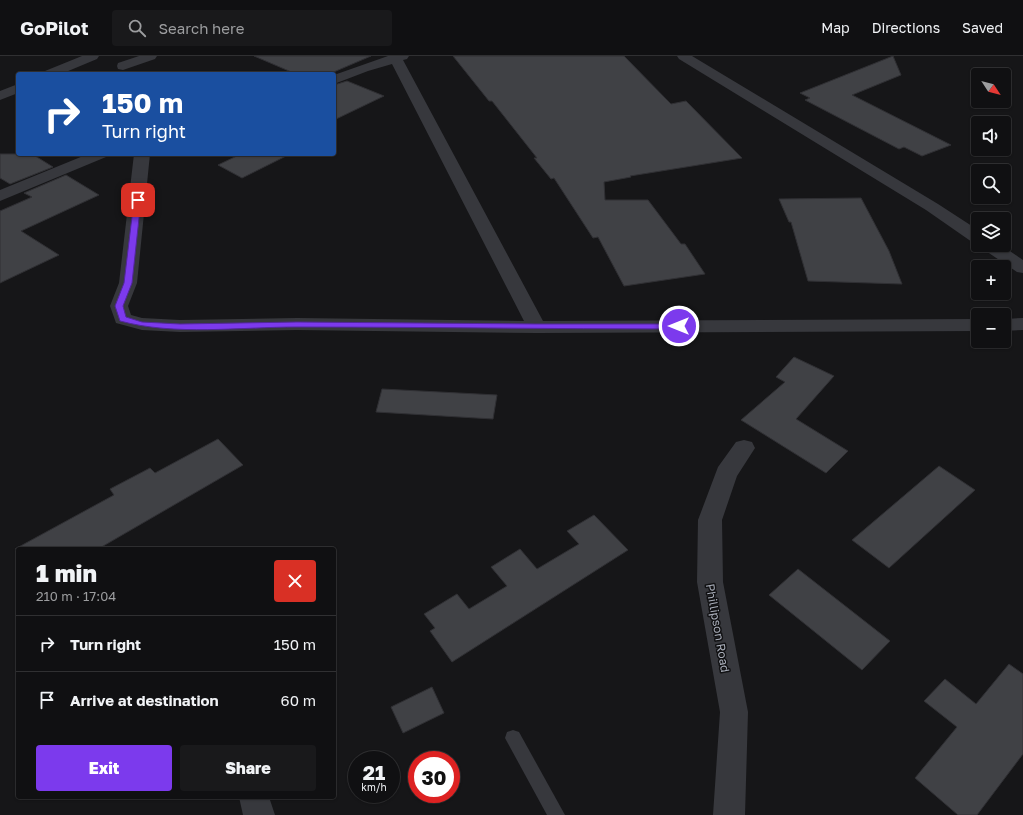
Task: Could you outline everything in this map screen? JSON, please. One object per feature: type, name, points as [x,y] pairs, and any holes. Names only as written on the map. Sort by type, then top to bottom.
[{"type":"street","points":[[55,72],[93,56]]},
{"type":"street","points":[[122,66],[150,56]]},
{"type":"street","points":[[683,56],[932,207],[971,233]]},
{"type":"street","points":[[336,79],[363,68],[397,57],[537,327]]},
{"type":"street","points":[[0,96],[16,89]]},
{"type":"street","points":[[0,196],[96,156]]},
{"type":"street","points":[[146,156],[128,283],[119,306],[122,319],[142,324],[180,326],[297,324],[537,327],[971,325]]},
{"type":"street","points":[[999,252],[1023,268]]},
{"type":"street","points":[[1011,325],[1023,324]]},
{"type":"street","name":"Phillipson Road","points":[[729,815],[734,712],[710,582],[710,520],[726,473],[744,448]]},
{"type":"street","points":[[255,799],[259,815]]},
{"type":"lane","points":[[513,738],[556,815]]},
{"type":"building","points":[[254,56],[371,56],[334,72],[291,72]]},
{"type":"building","points":[[453,56],[624,56],[671,104],[686,101],[742,158],[630,176],[631,177],[604,182],[605,200],[648,200],[681,244],[685,244],[705,274],[624,286],[598,237],[593,238],[554,178],[551,179],[534,158],[537,158],[492,101],[489,101]]},
{"type":"building","points":[[893,56],[901,75],[852,95],[951,145],[922,156],[904,147],[899,149],[805,100],[810,98],[800,93]]},
{"type":"building","points":[[347,81],[384,96],[336,119],[336,84]]},
{"type":"building","points":[[0,154],[35,156],[53,167],[10,184],[0,178]]},
{"type":"building","points":[[237,156],[286,156],[242,178],[218,165]]},
{"type":"building","points":[[66,175],[99,195],[21,231],[59,255],[0,283],[0,211],[32,197],[24,193]]},
{"type":"building","points":[[861,198],[889,251],[902,284],[808,281],[791,222],[789,222],[779,199]]},
{"type":"building","points":[[794,357],[834,376],[796,419],[848,451],[826,473],[741,420],[785,382],[776,377]]},
{"type":"building","points":[[382,389],[497,395],[493,419],[376,412]]},
{"type":"building","points":[[218,439],[243,465],[101,547],[19,547],[114,495],[110,489],[150,468],[155,473]]},
{"type":"building","points":[[939,466],[975,490],[889,568],[852,540]]},
{"type":"building","points":[[594,515],[628,550],[452,662],[430,631],[435,628],[424,614],[457,594],[469,609],[507,586],[491,567],[520,549],[537,569],[579,544],[567,531]]},
{"type":"building","points":[[798,569],[890,641],[862,670],[769,595]]},
{"type":"building","points":[[1009,664],[1023,674],[1023,754],[977,815],[958,815],[915,778],[957,727],[924,701],[945,679],[976,704]]},
{"type":"building","points":[[432,687],[444,713],[403,733],[391,707]]},
{"type":"route","points":[[138,200],[128,283],[119,306],[122,319],[142,324],[180,326],[297,324],[537,327],[679,326]]}]
